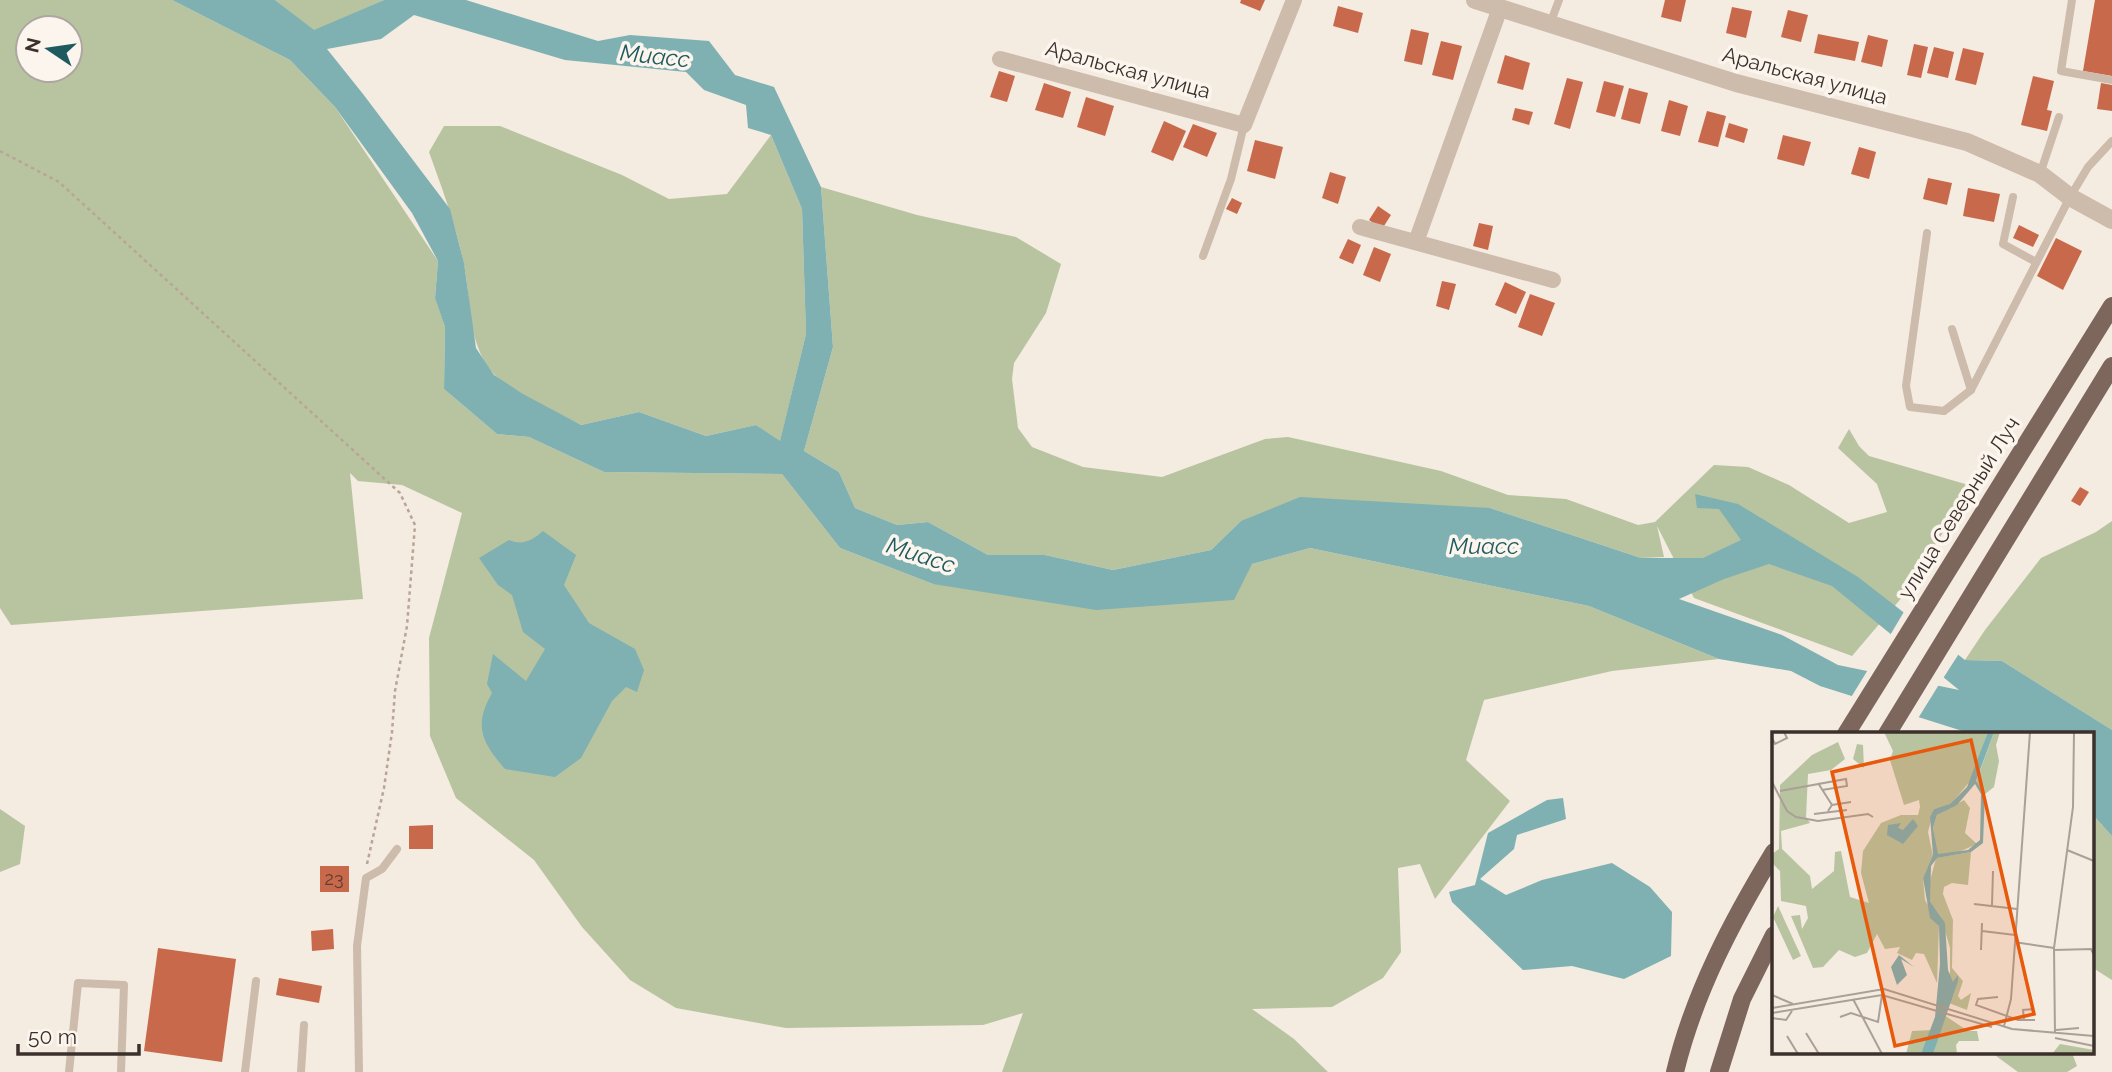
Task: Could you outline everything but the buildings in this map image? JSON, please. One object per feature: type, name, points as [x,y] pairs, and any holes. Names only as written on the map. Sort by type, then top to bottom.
[{"type":"main road","name":"улица Северный Луч","points":[[1847,732],[2112,306]]},
{"type":"main road","points":[[1888,732],[2112,366]]},
{"type":"main road","points":[[1675,1072],[1702,988],[1734,918],[1772,855]]},
{"type":"main road","points":[[1719,1072],[1742,999],[1772,939]]},
{"type":"street","points":[[1244,125],[1294,0]]},
{"type":"street","name":"Аральская улица","points":[[1475,0],[1736,83],[1967,142],[2040,174],[2070,197],[2112,220]]},
{"type":"street","points":[[1416,242],[1500,8]]},
{"type":"street","name":"Аральская улица","points":[[1000,59],[1244,125]]},
{"type":"street","points":[[1360,227],[1553,280]]},
{"type":"lane","points":[[1550,24],[1559,0]]},
{"type":"lane","points":[[2072,0],[2061,71],[2112,80]]},
{"type":"lane","points":[[2040,174],[2059,117]]},
{"type":"lane","points":[[1203,256],[1231,179],[1244,125]]},
{"type":"lane","points":[[1927,233],[1906,386],[1910,407],[1944,411],[1971,390],[2070,197],[2088,167],[2112,141]]},
{"type":"lane","points":[[2013,197],[2003,244],[2036,262]]},
{"type":"lane","points":[[1952,329],[1971,390]]},
{"type":"lane","points":[[359,1072],[357,946],[366,878],[382,869],[397,849]]},
{"type":"lane","points":[[245,1072],[256,981]]},
{"type":"lane","points":[[69,1072],[78,983],[124,985],[121,1072]]},
{"type":"lane","points":[[301,1072],[304,1025]]},
{"type":"path","points":[[0,151],[59,182],[400,493],[415,525],[407,626],[395,691],[384,788],[367,855],[366,878]]},
{"type":"green space","points":[[0,0],[172,0],[290,60],[335,107],[438,261],[435,297],[445,327],[444,389],[497,434],[529,437],[604,472],[782,474],[840,548],[933,584],[1252,564],[1310,548],[1589,606],[1719,659],[1612,671],[1484,700],[1466,760],[1510,801],[1435,899],[1420,864],[1398,868],[1401,952],[1383,978],[1332,1007],[1252,1009],[1294,1039],[1328,1072],[1002,1072],[1023,1013],[983,1025],[786,1028],[676,1008],[630,980],[582,927],[534,860],[456,798],[430,736],[429,638],[462,513],[402,485],[358,481],[350,473],[363,599],[11,625],[0,608]]},
{"type":"green space","points":[[275,0],[384,0],[314,31]]},
{"type":"green space","points":[[444,126],[500,126],[622,175],[669,199],[727,194],[771,135],[802,209],[806,334],[780,442],[756,425],[706,436],[639,412],[581,425],[534,402],[500,380],[484,361],[478,348],[460,246],[429,152]]},
{"type":"green space","points":[[821,187],[917,215],[1016,237],[1061,264],[1046,313],[1014,363],[1012,379],[1018,428],[1032,447],[1083,467],[1162,477],[1265,439],[1288,437],[1441,471],[1508,495],[1566,499],[1638,525],[1655,522],[1714,465],[1748,467],[1789,485],[1849,523],[1887,512],[1877,484],[1838,448],[1849,429],[1869,456],[1972,486],[1904,595],[1852,656],[1694,598],[1657,526],[1664,557],[1641,558],[1490,508],[1241,521],[1211,550],[1113,570],[1045,555],[988,555],[928,522],[897,525],[855,508],[839,472],[804,451],[833,347]]},
{"type":"green space","points":[[2112,521],[2112,730],[2002,661],[1965,660],[2041,558],[2096,532]]},
{"type":"green space","points":[[0,809],[25,826],[20,864],[0,872]]},
{"type":"green space","points":[[2094,816],[2112,836],[2112,980],[2094,969]]},
{"type":"green space","points":[[1993,1054],[2072,1054],[2077,1066],[2067,1072],[2018,1072]]},
{"type":"water","name":"Миасс","points":[[172,0],[275,0],[314,30],[384,0],[466,0],[598,41],[630,35],[709,41],[735,75],[774,87],[821,187],[833,347],[804,451],[839,472],[855,508],[897,525],[928,522],[988,555],[1045,555],[1113,570],[1211,550],[1241,521],[1300,497],[1490,508],[1641,558],[1703,558],[1741,540],[1719,509],[1697,508],[1695,494],[1738,504],[1858,577],[1965,660],[2002,661],[2112,730],[2112,836],[2094,816],[2094,732],[1966,732],[1820,686],[1791,671],[1719,659],[1589,606],[1310,548],[1252,564],[1234,600],[1096,610],[933,584],[840,548],[782,474],[604,472],[529,437],[497,434],[444,389],[445,327],[435,298],[438,261],[412,213],[335,107],[290,60]],"holes":[[[414,15],[565,60],[686,72],[704,90],[746,105],[748,128],[771,135],[802,209],[806,334],[780,441],[756,425],[706,436],[639,412],[581,425],[494,375],[476,348],[464,263],[450,209],[327,49],[381,39]],[[1769,564],[1832,586],[1959,690],[1838,665],[1782,635],[1679,599],[1724,579]]]},
{"type":"water","points":[[543,531],[576,555],[564,585],[589,623],[635,649],[644,670],[637,692],[626,687],[612,701],[581,758],[555,777],[505,769],[486,742],[482,725],[486,705],[492,693],[487,684],[493,654],[526,681],[545,649],[523,632],[512,595],[498,585],[479,558],[509,540],[527,541]]},
{"type":"water","points":[[1563,798],[1566,819],[1517,835],[1514,849],[1480,879],[1506,895],[1542,880],[1612,863],[1650,887],[1672,912],[1671,956],[1624,979],[1572,966],[1523,970],[1452,902],[1449,892],[1475,885],[1488,833],[1547,800]]},
{"type":"pier","points":[[1905,610],[1960,652],[1942,680],[1889,637]]},
{"type":"pier","points":[[1869,668],[1940,683],[1917,720],[1850,699]]}]
